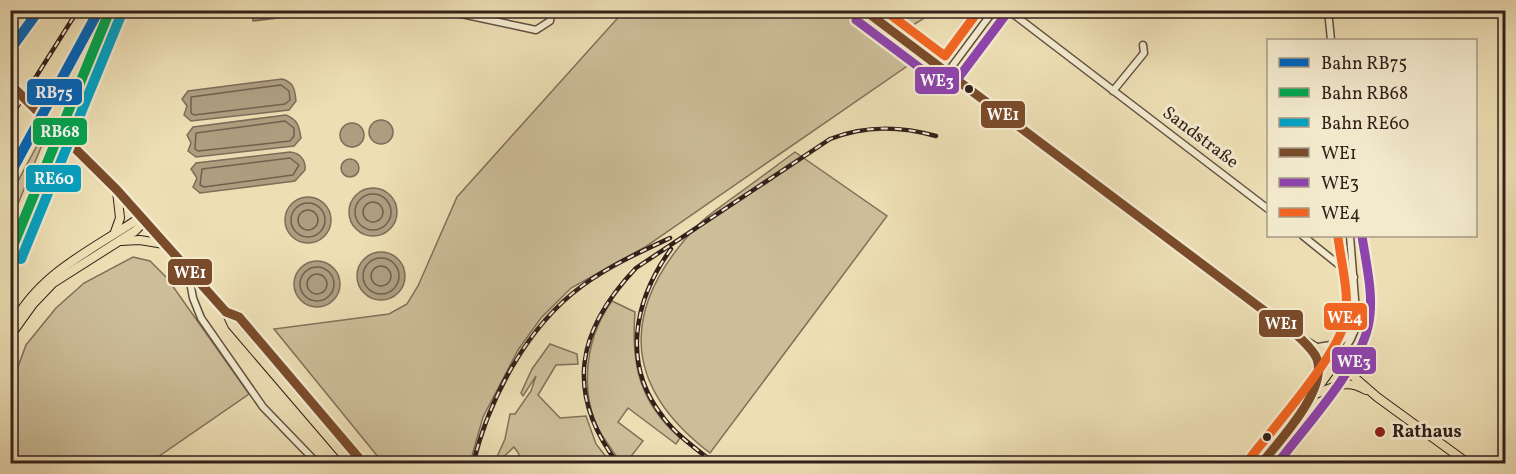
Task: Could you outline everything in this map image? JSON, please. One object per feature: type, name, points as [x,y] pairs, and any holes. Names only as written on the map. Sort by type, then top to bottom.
[{"type":"main road","points":[[863,10],[1299,337],[1337,361],[1377,397]]},
{"type":"main road","points":[[10,84],[117,190],[226,312],[232,325],[351,464]]},
{"type":"main road","points":[[115,238],[120,218],[117,190]]},
{"type":"main road","points":[[10,336],[53,283],[143,219]]},
{"type":"main road","points":[[10,329],[22,307],[48,279],[75,257],[115,238],[164,244]]},
{"type":"main road","points":[[226,312],[239,317],[364,464]]},
{"type":"main road","points":[[1299,337],[1316,356],[1319,366],[1312,395]]},
{"type":"main road","points":[[1261,464],[1337,361]]},
{"type":"main road","points":[[1312,395],[1347,383],[1356,384],[1469,464]]},
{"type":"street","points":[[443,10],[536,30],[550,21],[552,10]]},
{"type":"street","points":[[947,73],[994,10]]},
{"type":"street","name":"Sandstraße","points":[[1008,10],[1267,207]]},
{"type":"street","points":[[1328,10],[1331,39]]},
{"type":"street","points":[[1113,91],[1144,53],[1143,45]]},
{"type":"street","points":[[1304,237],[1354,277]]},
{"type":"street","points":[[1337,361],[1355,331],[1357,314],[1350,237]]},
{"type":"street","points":[[188,271],[193,298],[201,318],[263,407],[318,464]]},
{"type":"street","points":[[1318,347],[1337,344],[1355,331]]},
{"type":"shaded area","points":[[624,11],[850,11],[916,60],[645,247],[571,288],[541,318],[518,350],[483,417],[470,463],[383,463],[274,329],[389,314],[407,304],[418,286],[457,197]]},
{"type":"shaded area","points":[[878,11],[928,11],[929,15],[904,31]]},
{"type":"shaded area","points":[[46,129],[48,130],[11,221],[11,194]]},
{"type":"shaded area","points":[[795,152],[887,216],[710,453],[680,426],[659,399],[646,371],[641,342],[644,313],[655,284],[674,254],[699,224]]},
{"type":"shaded area","points":[[133,257],[150,261],[167,278],[249,394],[149,463],[11,463],[11,386],[26,345],[56,308],[84,283]]},
{"type":"shaded area","points":[[612,301],[635,312],[635,349],[641,381],[655,410],[680,438],[676,444],[628,408],[618,422],[643,441],[626,463],[616,455],[598,428],[591,410],[588,391],[590,353],[595,334]]},
{"type":"shaded area","points":[[550,344],[577,354],[578,364],[556,365],[538,395],[560,418],[586,416],[596,444],[611,463],[518,463],[519,454],[514,447],[497,463],[496,459],[505,439],[510,414],[515,414],[531,391],[536,376],[523,396],[521,393],[532,369]]},
{"type":"water","points":[[252,11],[317,11],[317,13],[253,21]]},
{"type":"water","points":[[282,79],[291,84],[295,93],[296,101],[289,110],[191,121],[184,115],[187,106],[182,99],[188,91]]},
{"type":"water","points":[[286,115],[295,121],[300,130],[301,138],[294,146],[196,157],[188,151],[191,143],[187,135],[193,127]]},
{"type":"water","points":[[376,120],[386,120],[393,127],[393,137],[386,144],[376,144],[369,137],[369,127]]},
{"type":"water","points":[[347,123],[357,123],[364,130],[364,140],[357,147],[347,147],[340,140],[340,130]]},
{"type":"water","points":[[290,152],[299,155],[305,166],[305,170],[295,181],[200,193],[193,187],[197,178],[191,169],[196,163]]},
{"type":"water","points":[[350,159],[356,162],[359,168],[356,174],[350,177],[344,174],[341,168],[344,162]]},
{"type":"water","points":[[373,188],[390,195],[397,212],[390,229],[373,236],[356,229],[349,212],[356,195]]},
{"type":"water","points":[[308,197],[324,204],[331,220],[324,236],[308,243],[292,236],[285,220],[292,204]]},
{"type":"water","points":[[381,252],[398,259],[405,276],[398,293],[381,300],[364,293],[357,276],[364,259]]},
{"type":"water","points":[[317,261],[326,262],[333,268],[339,275],[339,293],[333,300],[326,306],[317,307],[308,306],[301,300],[295,293],[294,284],[295,275],[301,268],[308,262]]},
{"type":"railway","points":[[10,118],[78,10]]},
{"type":"railway","points":[[618,464],[601,437],[590,412],[584,387],[585,362],[590,338],[601,315],[616,291],[636,268],[830,139],[857,131],[883,128],[909,130],[936,136]]},
{"type":"railway","points":[[473,464],[489,414],[500,390],[513,366],[544,322],[562,302],[592,279],[670,238]]},
{"type":"railway","points":[[671,249],[648,289],[641,311],[637,332],[637,354],[641,376],[650,397],[663,417],[674,430],[715,464]]},
{"type":"rail line","name":"RB75","points":[[10,50],[39,10]]},
{"type":"rail line","name":"RB75","points":[[10,174],[99,10]]},
{"type":"rail line","name":"RB68","points":[[10,253],[110,10]]},
{"type":"rail line","name":"RE60","points":[[21,259],[121,15]]},
{"type":"transit line","name":"WE1","points":[[864,10],[1299,337],[1309,347],[1317,359],[1318,371],[1309,400],[1290,429],[1261,464]]},
{"type":"transit line","name":"WE4","points":[[884,10],[945,56],[979,10]]},
{"type":"transit line","name":"WE3","points":[[856,20],[940,83],[948,85],[956,81],[1004,17]]},
{"type":"transit line","name":"WE1","points":[[10,84],[117,190],[226,312],[239,317],[364,464]]},
{"type":"transit line","name":"WE4","points":[[1251,457],[1319,370],[1340,334],[1345,320],[1346,300],[1338,237]]},
{"type":"transit line","name":"WE3","points":[[1277,464],[1342,380],[1362,344],[1368,327],[1371,304],[1362,237]]},
{"type":"place","name":"Rathaus","points":[[1380,432]]}]
